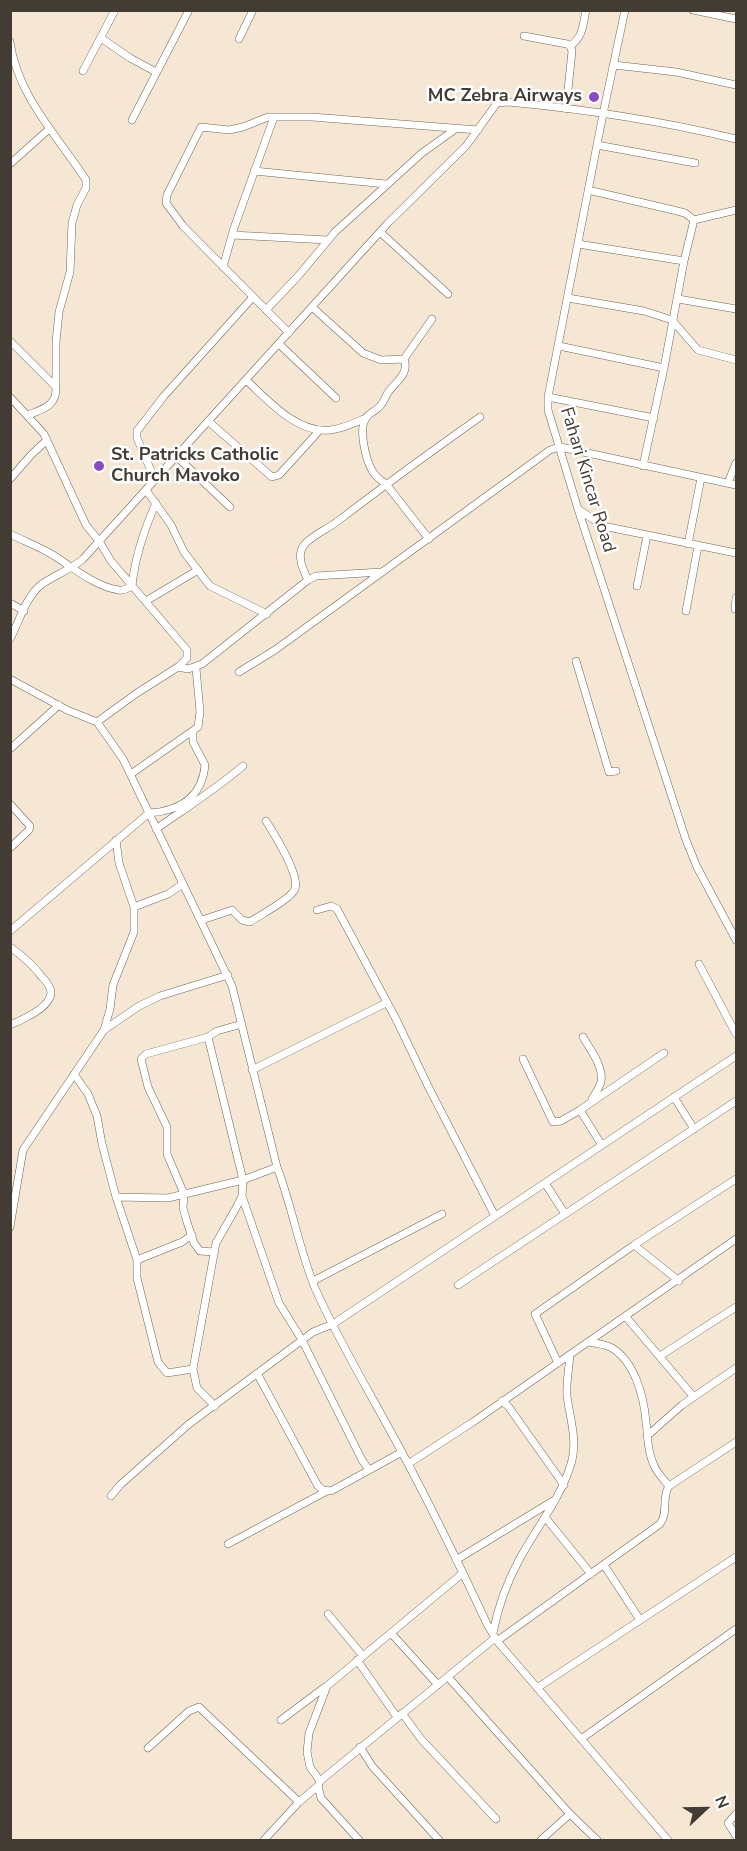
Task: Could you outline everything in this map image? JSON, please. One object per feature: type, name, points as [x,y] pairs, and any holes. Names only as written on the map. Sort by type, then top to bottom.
[{"type":"street","points":[[83,72],[115,10]]},
{"type":"street","points":[[132,120],[189,10]]},
{"type":"street","points":[[239,39],[254,10]]},
{"type":"street","points":[[570,46],[580,38],[586,10]]},
{"type":"street","name":"Fahari Kincar Road","points":[[625,10],[548,397],[548,410],[686,840],[697,867],[736,940]]},
{"type":"street","points":[[693,10],[736,19]]},
{"type":"street","points":[[524,36],[570,46],[572,51],[566,109]]},
{"type":"street","points":[[101,38],[140,65],[156,72]]},
{"type":"street","points":[[10,42],[23,86],[49,129],[86,180],[72,224],[70,272],[59,312],[54,401],[28,415]]},
{"type":"street","points":[[614,65],[676,72],[736,85]]},
{"type":"street","points":[[10,639],[33,593],[42,584],[72,568],[99,541],[380,232],[466,146],[497,103],[523,103],[603,114],[736,139]]},
{"type":"street","points":[[289,333],[183,226],[165,201],[201,127],[229,130],[274,117],[312,117],[478,130]]},
{"type":"street","points":[[224,267],[232,235],[274,117]]},
{"type":"street","points":[[266,310],[328,240],[386,184],[422,153],[458,128]]},
{"type":"street","points":[[10,164],[49,129]]},
{"type":"street","points":[[597,145],[695,163]]},
{"type":"street","points":[[254,171],[386,184]]},
{"type":"street","points":[[588,190],[685,213],[694,220]]},
{"type":"street","points":[[694,220],[736,210]]},
{"type":"street","points":[[642,466],[694,220]]},
{"type":"street","points":[[380,232],[448,294]]},
{"type":"street","points":[[232,235],[328,240]]},
{"type":"street","points":[[578,244],[684,261]]},
{"type":"street","points":[[155,480],[137,438],[137,431],[164,396],[253,297]]},
{"type":"street","points":[[568,298],[644,311],[672,320],[698,350],[736,360]]},
{"type":"street","points":[[678,299],[736,309]]},
{"type":"street","points":[[312,307],[363,353],[381,360],[404,359]]},
{"type":"street","points":[[404,359],[432,319]]},
{"type":"street","points":[[10,341],[56,387]]},
{"type":"street","points":[[279,344],[336,398]]},
{"type":"street","points":[[558,346],[664,368]]},
{"type":"street","points":[[246,380],[290,418],[319,431],[332,430],[366,418],[382,405],[387,394],[404,373],[406,363],[404,359]]},
{"type":"street","points":[[10,397],[28,415],[47,440],[81,517],[111,561],[187,650],[187,658],[178,667],[97,722]]},
{"type":"street","points":[[548,397],[654,417]]},
{"type":"street","points":[[308,580],[301,562],[302,548],[305,543],[335,524],[386,484],[480,417]]},
{"type":"street","points":[[366,418],[363,427],[367,460],[378,478],[386,484],[429,539]]},
{"type":"street","points":[[208,421],[272,477],[279,475],[319,431]]},
{"type":"street","points":[[10,478],[47,440]]},
{"type":"street","points":[[239,672],[275,650],[544,453],[560,447],[736,484]]},
{"type":"street","points":[[176,456],[230,507]]},
{"type":"street","points":[[728,483],[736,463]]},
{"type":"street","points":[[688,544],[701,478]]},
{"type":"street","points":[[146,490],[171,525],[184,552],[214,589],[267,614]]},
{"type":"street","points":[[132,586],[135,562],[156,503]]},
{"type":"street","points":[[578,509],[603,526],[736,554]]},
{"type":"street","points":[[10,534],[118,590],[125,590],[132,586]]},
{"type":"street","points":[[637,586],[646,536]]},
{"type":"street","points":[[686,611],[698,546]]},
{"type":"street","points":[[146,602],[198,570]]},
{"type":"street","points":[[178,667],[196,668],[316,576],[381,572]]},
{"type":"street","points":[[735,609],[736,598]]},
{"type":"street","points":[[10,603],[24,610]]},
{"type":"street","points":[[576,661],[609,772],[616,771]]},
{"type":"street","points":[[131,774],[198,727],[200,720],[196,668]]},
{"type":"street","points":[[10,679],[97,722],[123,759],[228,975],[277,1167],[313,1281],[354,1367],[402,1452],[495,1637],[662,1837],[668,1840]]},
{"type":"street","points":[[10,749],[59,705]]},
{"type":"street","points":[[10,931],[148,813],[163,812],[190,800],[198,791],[205,765],[193,742],[193,732]]},
{"type":"street","points":[[156,829],[204,794],[216,789],[243,765]]},
{"type":"street","points":[[10,804],[30,826],[29,830],[10,848]]},
{"type":"street","points":[[202,920],[232,910],[242,920],[250,922],[289,897],[295,890],[292,870],[266,820]]},
{"type":"street","points":[[10,1227],[23,1150],[104,1030],[113,985],[134,932],[134,907],[118,863],[116,840]]},
{"type":"street","points":[[134,907],[168,894],[183,884]]},
{"type":"street","points":[[317,910],[331,906],[337,909],[495,1216]]},
{"type":"street","points":[[10,947],[33,966],[51,992],[51,996],[40,1009],[10,1025]]},
{"type":"street","points":[[699,964],[736,1034]]},
{"type":"street","points":[[104,1030],[139,1006],[160,996],[228,975]]},
{"type":"street","points":[[252,1070],[386,1003]]},
{"type":"street","points":[[214,1252],[200,1251],[192,1235],[183,1208],[184,1194],[167,1154],[167,1127],[148,1088],[141,1059],[146,1054],[208,1037],[217,1031],[242,1024]]},
{"type":"street","points":[[208,1037],[243,1180],[242,1196],[279,1303],[302,1340],[359,1455],[369,1470]]},
{"type":"street","points":[[583,1037],[601,1073],[601,1082],[591,1101]]},
{"type":"street","points":[[523,1059],[553,1122],[561,1121],[580,1110],[664,1053]]},
{"type":"street","points":[[111,1496],[120,1485],[160,1450],[313,1332],[333,1323],[736,1056]]},
{"type":"street","points":[[74,1074],[94,1104],[116,1197],[137,1260],[137,1278],[160,1367],[167,1373],[193,1369]]},
{"type":"street","points":[[674,1097],[694,1129]]},
{"type":"street","points":[[458,1285],[736,1101]]},
{"type":"street","points":[[580,1110],[601,1144]]},
{"type":"street","points":[[116,1197],[156,1198],[184,1194],[243,1180],[277,1167]]},
{"type":"street","points":[[558,1363],[535,1314],[634,1245],[736,1179]]},
{"type":"street","points":[[545,1183],[566,1214]]},
{"type":"street","points":[[215,1406],[197,1388],[193,1369],[214,1252],[220,1234],[242,1196]]},
{"type":"street","points":[[313,1281],[442,1214]]},
{"type":"street","points":[[137,1260],[182,1242],[192,1235]]},
{"type":"street","points":[[408,1464],[679,1281],[736,1239]]},
{"type":"street","points":[[634,1245],[679,1281]]},
{"type":"street","points":[[660,1356],[736,1307]]},
{"type":"street","points":[[626,1317],[693,1396]]},
{"type":"street","points":[[589,1342],[609,1346],[626,1363],[638,1386],[645,1411],[652,1462],[669,1486]]},
{"type":"street","points":[[495,1637],[499,1604],[519,1560],[564,1485],[574,1450],[567,1393],[570,1355]]},
{"type":"street","points":[[647,1436],[693,1396],[736,1368]]},
{"type":"street","points":[[258,1375],[318,1486],[327,1491]]},
{"type":"street","points":[[502,1401],[508,1406],[564,1485]]},
{"type":"street","points":[[264,1840],[299,1802],[360,1747],[495,1637],[591,1574],[660,1524],[664,1515],[664,1493],[669,1486],[736,1442]]},
{"type":"street","points":[[228,1544],[402,1452]]},
{"type":"street","points":[[456,1560],[556,1500]]},
{"type":"street","points":[[545,1517],[591,1574]]},
{"type":"street","points":[[537,1688],[736,1557]]},
{"type":"street","points":[[604,1565],[640,1620]]},
{"type":"street","points":[[280,1720],[327,1686],[463,1573]]},
{"type":"street","points":[[327,1614],[400,1715],[496,1819]]},
{"type":"street","points":[[581,1739],[736,1629]]},
{"type":"street","points":[[391,1633],[438,1685]]},
{"type":"street","points":[[448,1677],[570,1814],[597,1840]]},
{"type":"street","points":[[327,1686],[309,1733],[307,1752],[310,1767],[319,1784],[321,1798],[359,1840]]},
{"type":"street","points":[[148,1748],[189,1711],[199,1707],[299,1802]]},
{"type":"street","points":[[360,1747],[372,1766],[438,1840]]},
{"type":"street","points":[[541,1840],[570,1814]]},
{"type":"street","points":[[736,1814],[728,1823],[736,1836]]},
{"type":"place","name":"MC Zebra Airways","points":[[594,97]]},
{"type":"place","name":"St. Patricks Catholic Church Mavoko","points":[[99,466]]}]
